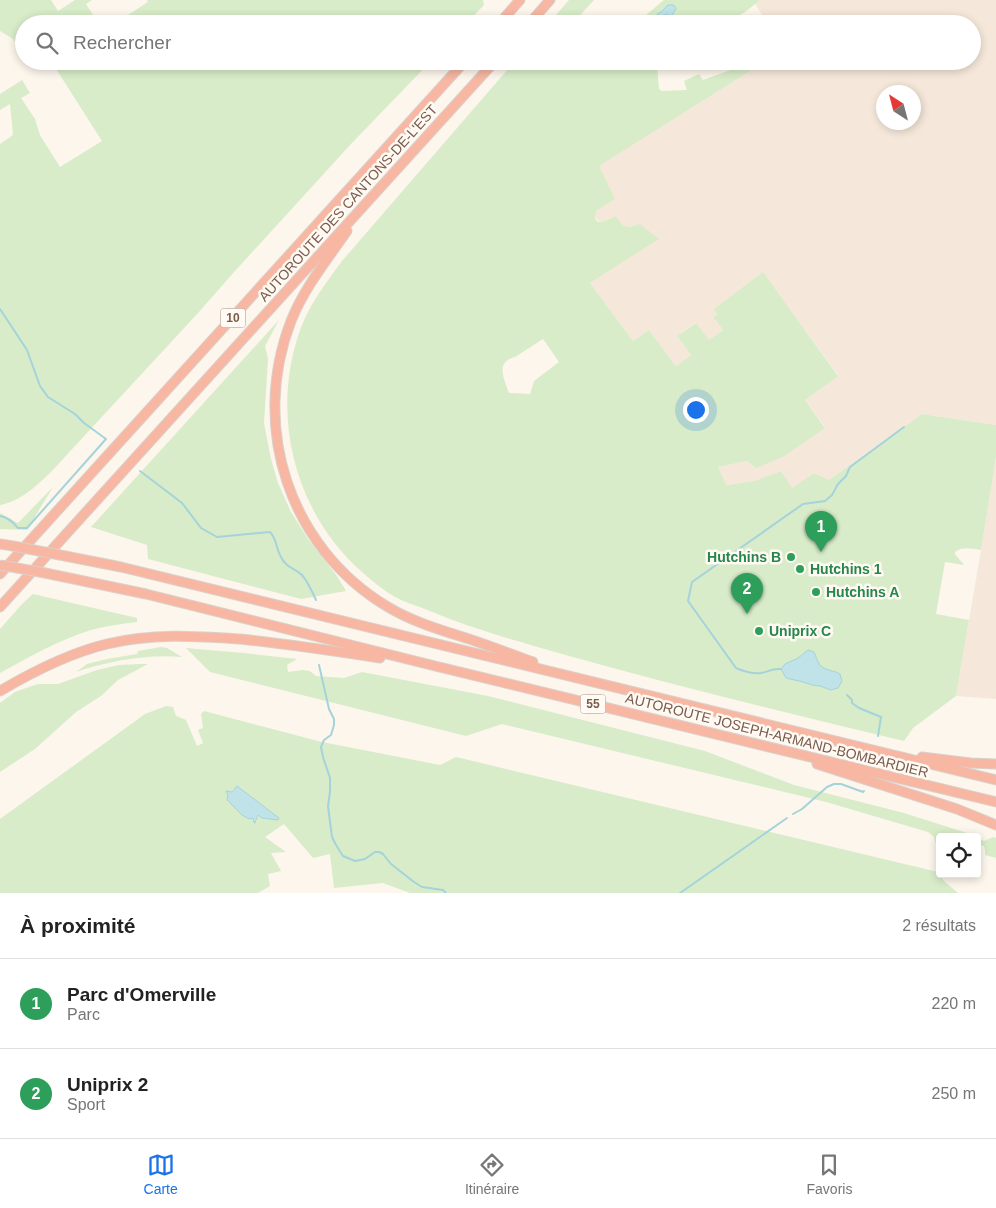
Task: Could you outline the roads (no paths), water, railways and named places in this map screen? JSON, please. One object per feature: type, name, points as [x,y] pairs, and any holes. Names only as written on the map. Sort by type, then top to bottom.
[{"type":"highway","points":[[507,15],[520,0]]},
{"type":"highway","points":[[537,15],[550,0]]},
{"type":"highway","name":"AUTOROUTE DES CANTONS-DE-L'EST","points":[[0,574],[457,70]]},
{"type":"highway","name":"AUTOROUTE DES CANTONS-DE-L'EST","points":[[0,607],[487,70]]},
{"type":"highway","points":[[364,206],[305,292],[292,319],[281,354],[275,393],[276,431],[283,468],[298,508],[316,539],[339,567],[363,589],[390,608],[423,624],[578,678]]},
{"type":"highway","points":[[0,544],[60,554],[130,569],[578,678]]},
{"type":"highway","points":[[0,566],[45,573],[137,592],[435,666]]},
{"type":"highway","points":[[0,692],[45,666],[75,654],[108,643],[157,636],[253,640],[435,666]]},
{"type":"highway","name":"AUTOROUTE JOSEPH-ARMAND-BOMBARDIER","points":[[435,666],[996,802]]},
{"type":"highway","name":"AUTOROUTE JOSEPH-ARMAND-BOMBARDIER","points":[[578,678],[996,780]]},
{"type":"highway","points":[[751,742],[944,804],[996,825]]},
{"type":"highway","points":[[873,750],[966,763],[996,764]]},
{"type":"water","points":[[668,5],[674,5],[676,9],[672,15],[657,14]]},
{"type":"water","points":[[808,650],[814,652],[822,667],[840,674],[842,681],[838,688],[831,690],[786,678],[781,669],[785,664],[798,658]]},
{"type":"water","points":[[237,786],[279,818],[278,820],[262,818],[258,815],[254,823],[253,818],[249,819],[242,815],[227,800],[228,795],[226,791],[232,792]]},
{"type":"waterway","points":[[0,309],[27,350],[40,386],[48,397],[75,414],[106,439],[27,528],[18,528],[10,520],[0,516]]},
{"type":"waterway","points":[[781,669],[758,673],[736,668],[688,601],[692,582],[803,504],[825,501],[832,495],[838,484],[846,476],[850,467],[904,427]]},
{"type":"waterway","points":[[140,471],[182,503],[201,528],[217,537],[270,532],[283,561],[302,575],[316,600]]},
{"type":"waterway","points":[[319,665],[329,709],[334,719],[331,735],[324,740],[321,747],[330,778],[328,806],[332,837],[336,845],[343,856],[355,861],[365,859],[375,852],[379,852],[391,864],[422,887],[443,890],[446,893]]},
{"type":"waterway","points":[[847,695],[852,700],[852,703],[859,708],[881,717],[878,736]]},
{"type":"waterway","points":[[793,814],[802,809],[827,787],[834,784],[841,784],[864,791]]},
{"type":"waterway","points":[[680,893],[787,818]]},
{"type":"place","name":"Parc d'Omerville","points":[[821,552]]},
{"type":"place","name":"Hutchins B","points":[[791,557]]},
{"type":"place","name":"Hutchins 1","points":[[800,569]]},
{"type":"place","name":"Hutchins A","points":[[816,592]]},
{"type":"place","name":"Uniprix 2","points":[[747,614]]},
{"type":"place","name":"Uniprix C","points":[[759,631]]}]
